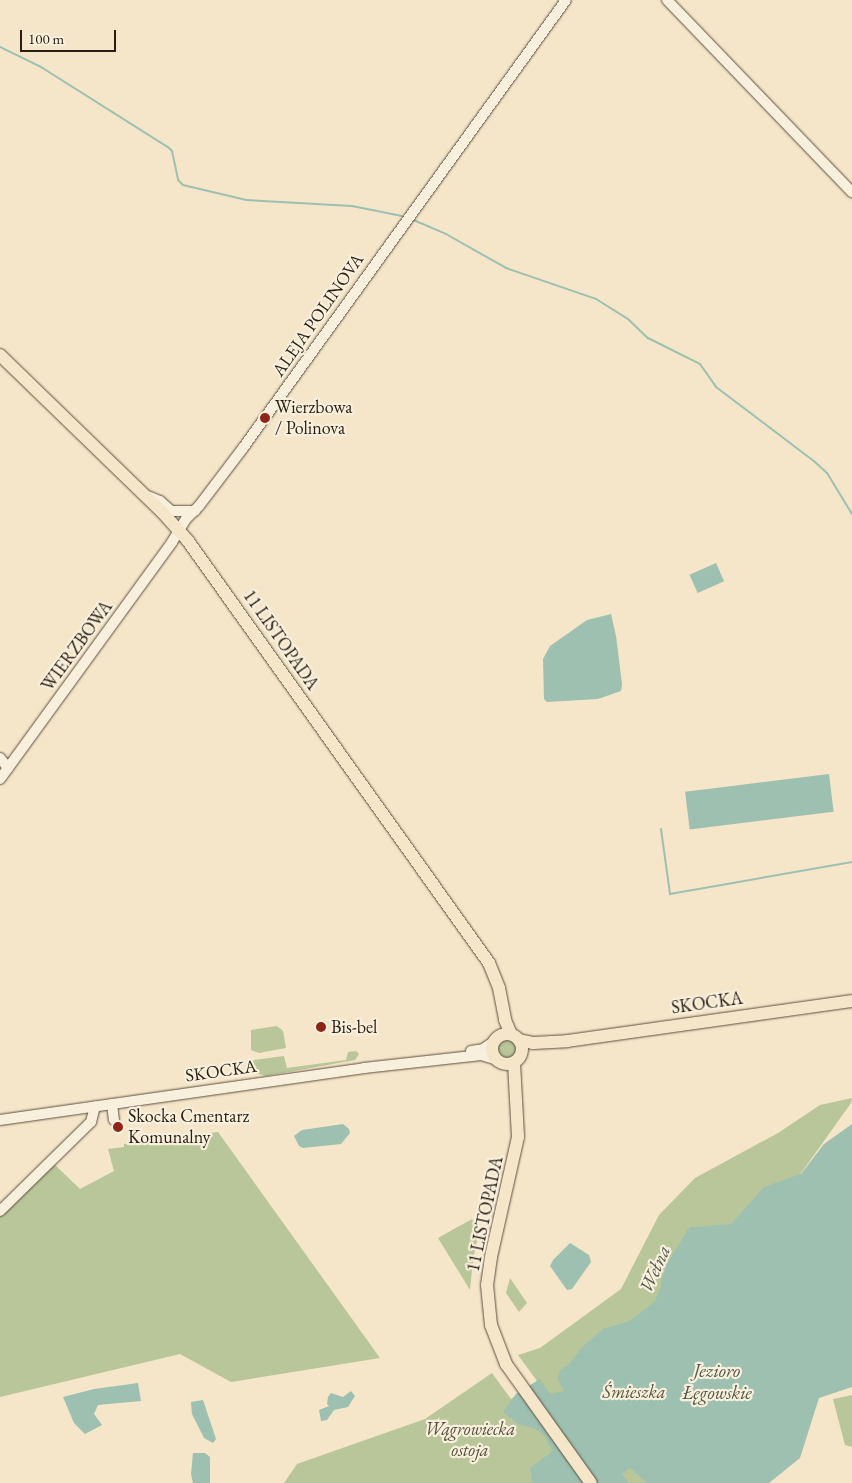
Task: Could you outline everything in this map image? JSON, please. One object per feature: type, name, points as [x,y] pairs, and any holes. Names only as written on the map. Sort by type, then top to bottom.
[{"type":"main road","name":"11 LISTOPADA","points":[[0,355],[180,531],[484,957],[495,978],[505,1020],[515,1037],[508,1060],[516,1102],[518,1137],[491,1257],[487,1285],[491,1325],[506,1364],[516,1380],[592,1483]]},
{"type":"main road","name":"11 LISTOPADA","points":[[495,978],[500,1025],[492,1054],[508,1060]]},
{"type":"main road","name":"SKOCKA","points":[[495,1040],[515,1037],[533,1043],[567,1041],[852,1001]]},
{"type":"main road","name":"SKOCKA","points":[[508,1060],[536,1048],[567,1041]]},
{"type":"street","name":"ALEJA POLINOVA","points":[[180,531],[192,523],[197,509],[566,0]]},
{"type":"street","points":[[667,0],[852,192]]},
{"type":"street","points":[[143,494],[160,501],[171,511],[197,509]]},
{"type":"street","name":"WIERZBOWA","points":[[0,779],[180,531]]},
{"type":"street","points":[[0,758],[8,768]]},
{"type":"street","name":"SKOCKA","points":[[446,1058],[483,1049],[495,1040]]},
{"type":"street","name":"SKOCKA","points":[[0,1120],[446,1058],[481,1055],[508,1060]]},
{"type":"street","points":[[112,1104],[114,1120]]},
{"type":"street","points":[[0,1211],[91,1122],[94,1106]]},
{"type":"green space","points":[[277,1026],[283,1031],[286,1048],[259,1053],[251,1050],[251,1030]]},
{"type":"green space","points":[[507,1038],[515,1041],[518,1049],[515,1057],[507,1060],[499,1057],[496,1049],[499,1041]]},
{"type":"green space","points":[[356,1051],[359,1054],[355,1060],[266,1076],[252,1072],[252,1062],[254,1060],[284,1056],[287,1068],[346,1060],[348,1052]]},
{"type":"green space","name":"Śmieszka","points":[[852,1098],[851,1103],[792,1186],[718,1483],[284,1483],[297,1464],[425,1419],[492,1373],[511,1399],[537,1381],[518,1355],[540,1348],[621,1289],[659,1215],[695,1178],[778,1133],[820,1105]]},
{"type":"green space","points":[[218,1132],[380,1358],[231,1382],[180,1354],[0,1397],[0,1215],[53,1163],[80,1189],[114,1171],[108,1149],[124,1147],[124,1144]]},
{"type":"green space","points":[[472,1219],[479,1231],[473,1260],[470,1290],[438,1238]]},
{"type":"green space","points":[[510,1278],[527,1303],[519,1312],[506,1293]]},
{"type":"green space","points":[[852,1395],[852,1447],[845,1445],[833,1399]]},
{"type":"water","points":[[716,563],[724,581],[698,593],[690,575]]},
{"type":"water","points":[[611,614],[616,636],[622,684],[621,691],[598,699],[547,702],[544,699],[543,659],[550,646],[587,620]]},
{"type":"water","points":[[829,774],[834,812],[690,829],[685,792]]},
{"type":"water","points":[[343,1124],[349,1129],[350,1133],[341,1144],[303,1148],[299,1146],[294,1136],[302,1130]]},
{"type":"water","name":"Jezioro Łęgowskie","points":[[852,1124],[852,1387],[819,1398],[800,1458],[769,1483],[647,1483],[630,1468],[622,1474],[628,1483],[532,1483],[530,1468],[553,1451],[543,1434],[536,1429],[518,1424],[503,1412],[516,1394],[540,1379],[550,1394],[564,1391],[558,1379],[560,1370],[601,1344],[655,1301],[663,1282],[695,1227],[731,1224],[764,1187],[801,1174],[824,1144]]},
{"type":"water","points":[[570,1243],[589,1255],[591,1262],[572,1289],[567,1290],[550,1266],[553,1260]]},
{"type":"water","points":[[138,1383],[141,1401],[98,1405],[94,1414],[102,1425],[85,1434],[74,1423],[63,1397],[94,1389]]},
{"type":"water","points":[[351,1391],[355,1396],[348,1407],[334,1410],[327,1420],[321,1421],[319,1410],[329,1406],[327,1404],[328,1397],[331,1393],[343,1397]]},
{"type":"water","points":[[203,1400],[216,1439],[213,1443],[204,1438],[192,1414],[191,1402]]},
{"type":"water","points":[[193,1453],[205,1453],[210,1457],[210,1483],[193,1483],[191,1474]]},
{"type":"waterway","points":[[0,47],[41,67],[169,148],[172,151],[178,180],[183,185],[246,200],[352,206],[402,216]]},
{"type":"waterway","points":[[411,219],[446,234],[506,268],[596,299],[628,319],[648,338],[700,364],[716,387],[814,461],[827,473],[852,514]]},
{"type":"waterway","points":[[661,829],[670,894],[852,862]]},
{"type":"waterway","name":"Wełna","points":[[666,1282],[671,1267],[692,1232],[706,1232]]},
{"type":"waterway","name":"Wełna","points":[[572,1368],[584,1352],[606,1333],[634,1325]]},
{"type":"place","name":"Wierzbowa / Polinova","points":[[265,418]]},
{"type":"place","name":"Bis-bel","points":[[321,1027]]},
{"type":"place","name":"Skocka Cmentarz Komunalny","points":[[118,1127]]},
{"type":"park label","name":"Wągrowiecka ostoja","points":[[470,1440]]}]
